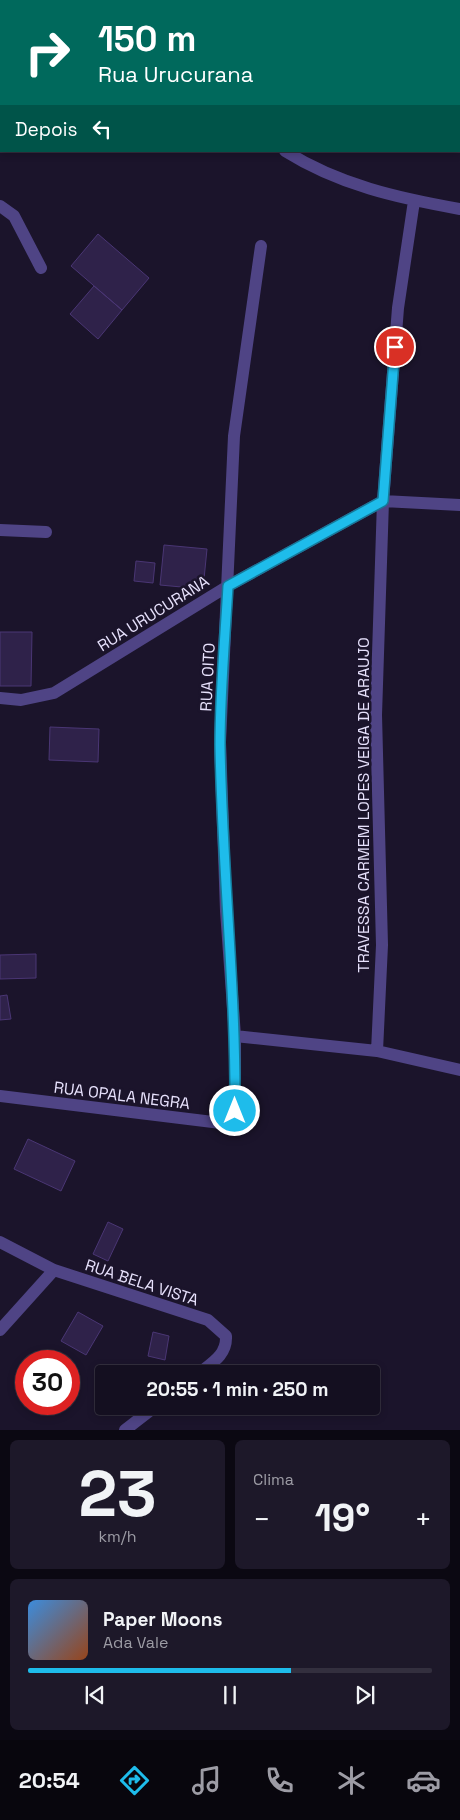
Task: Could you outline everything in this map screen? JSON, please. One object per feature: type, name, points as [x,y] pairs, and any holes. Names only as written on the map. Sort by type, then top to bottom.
[{"type":"street","points":[[288,152],[301,156],[320,172],[358,187],[414,201],[460,209]]},
{"type":"street","name":"TRAVESSA CARMEM LOPES VEIGA DE ARAUJO","points":[[377,1051],[382,945],[376,715],[383,501],[398,308],[414,201]]},
{"type":"street","points":[[0,206],[14,216],[41,268]]},
{"type":"street","name":"RUA OITO","points":[[235,1111],[235,1036],[226,911],[220,742],[234,436],[261,246]]},
{"type":"street","points":[[383,501],[460,505]]},
{"type":"street","name":"RUA URUCURANA","points":[[0,698],[21,700],[54,693],[228,586],[383,501]]},
{"type":"street","points":[[0,530],[46,532]]},
{"type":"street","points":[[235,1036],[377,1051],[460,1070]]},
{"type":"street","name":"RUA OPALA NEGRA","points":[[0,1096],[221,1123],[228,1120],[235,1111]]},
{"type":"street","name":"RUA BELA VISTA","points":[[0,1242],[54,1270],[208,1320],[226,1336],[227,1347],[209,1365]]},
{"type":"street","points":[[0,1330],[54,1270]]},
{"type":"street","points":[[125,1430],[144,1415]]},
{"type":"building","points":[[98,234],[149,278],[122,310],[71,266]]},
{"type":"building","points":[[94,286],[122,310],[98,339],[70,314]]},
{"type":"building","points":[[164,545],[207,549],[203,589],[160,585]]},
{"type":"building","points":[[136,561],[155,563],[153,583],[134,581]]},
{"type":"building","points":[[0,632],[32,632],[31,686],[0,686]]},
{"type":"building","points":[[50,727],[99,729],[98,762],[49,760]]},
{"type":"building","points":[[36,954],[36,978],[0,979],[0,955]]},
{"type":"building","points":[[7,995],[11,1019],[0,1020],[0,996]]},
{"type":"building","points":[[28,1139],[75,1161],[61,1191],[14,1169]]},
{"type":"building","points":[[108,1222],[123,1229],[108,1261],[93,1254]]},
{"type":"building","points":[[78,1312],[103,1326],[86,1355],[61,1341]]},
{"type":"building","points":[[153,1332],[169,1336],[165,1360],[148,1356]]},
{"type":"route","points":[[235,1111],[235,1036],[226,911],[220,742],[228,586],[383,501],[395,347]]}]
